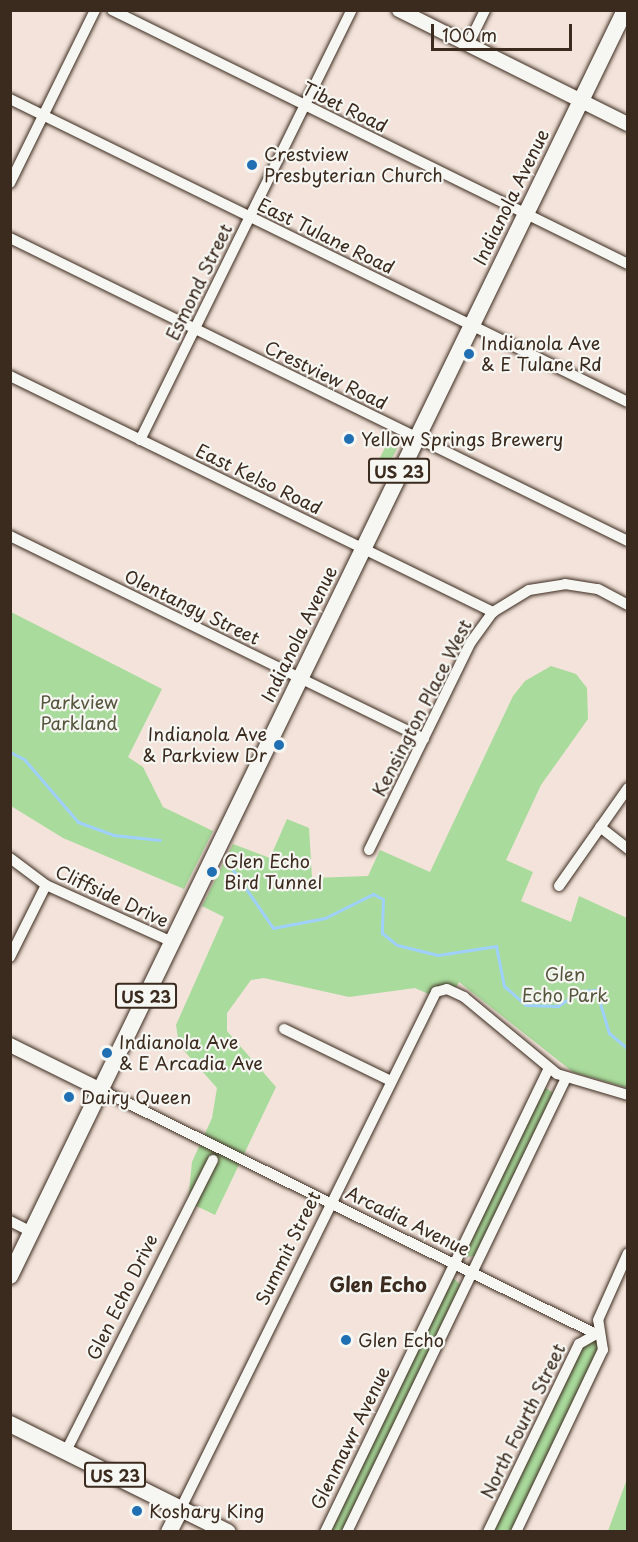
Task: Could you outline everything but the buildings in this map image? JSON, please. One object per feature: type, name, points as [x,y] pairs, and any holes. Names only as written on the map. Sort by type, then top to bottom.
[{"type":"main road","name":"Indianola Avenue","points":[[10,1276],[625,10]]},
{"type":"main road","name":"US 23","points":[[10,1424],[228,1532]]},
{"type":"main road","name":"Summit Street","points":[[169,1532],[181,1508]]},
{"type":"street","points":[[10,183],[94,10]]},
{"type":"street","name":"Esmond Street","points":[[140,440],[352,10]]},
{"type":"street","points":[[399,10],[627,124]]},
{"type":"street","points":[[468,45],[485,10]]},
{"type":"street","name":"Tibet Road","points":[[116,11],[627,264]]},
{"type":"street","name":"East Tulane Road","points":[[10,99],[627,402]]},
{"type":"street","name":"Crestview Road","points":[[10,238],[627,541]]},
{"type":"street","name":"East Kelso Road","points":[[10,376],[493,612]]},
{"type":"street","name":"Olentangy Street","points":[[10,536],[424,739]]},
{"type":"street","name":"Kensington Place West","points":[[369,850],[471,642],[493,612],[519,594],[550,585],[583,585],[626,600]]},
{"type":"street","points":[[559,886],[627,788]]},
{"type":"street","points":[[600,827],[627,849]]},
{"type":"street","name":"Cliffside Drive","points":[[10,858],[45,885],[172,942]]},
{"type":"street","points":[[10,957],[45,885]]},
{"type":"street","name":"Summit Street","points":[[181,1508],[432,997],[447,989],[476,1005],[549,1068]]},
{"type":"street","points":[[284,1029],[391,1081]]},
{"type":"street","name":"Arcadia Avenue","points":[[10,1045],[596,1334]]},
{"type":"street","points":[[549,1068],[566,1078],[627,1095]]},
{"type":"street","name":"Glenmawr Avenue","points":[[325,1532],[549,1068]]},
{"type":"street","name":"Glenmawr Avenue","points":[[347,1532],[566,1078]]},
{"type":"street","name":"Glen Echo Drive","points":[[66,1451],[213,1160]]},
{"type":"street","points":[[10,1221],[32,1232]]},
{"type":"street","name":"North Fourth Street","points":[[488,1532],[579,1344],[596,1334],[627,1253]]},
{"type":"street","name":"North Fourth Street","points":[[516,1532],[603,1350],[596,1334]]},
{"type":"green space","points":[[391,436],[401,441],[380,482],[370,477]]},
{"type":"green space","name":"Parkview Parkland","points":[[11,612],[162,689],[128,757],[143,767],[163,807],[213,831],[184,889],[63,838],[11,806]]},
{"type":"green space","name":"Glen Echo Park","points":[[551,666],[576,674],[587,688],[588,719],[541,785],[506,860],[533,872],[521,901],[571,922],[579,896],[627,918],[627,1088],[573,1072],[459,982],[454,992],[433,996],[415,988],[349,997],[264,978],[251,980],[227,1013],[227,1031],[276,1087],[215,1215],[188,1202],[192,1162],[212,1118],[217,1088],[179,1045],[176,1025],[224,917],[202,906],[233,844],[270,858],[287,819],[309,828],[312,878],[368,876],[380,850],[430,872],[513,696],[525,681]]},
{"type":"green space","points":[[545,1087],[553,1093],[475,1256],[467,1257],[464,1253]]},
{"type":"green space","points":[[453,1278],[461,1285],[343,1531],[329,1532]]},
{"type":"green space","points":[[597,1339],[600,1345],[511,1531],[492,1532],[584,1341]]},
{"type":"green space","points":[[627,1479],[627,1531],[608,1531]]},
{"type":"waterway","points":[[10,752],[24,759],[78,822],[113,835],[160,840]]},
{"type":"waterway","points":[[233,870],[273,928],[325,918],[373,894],[383,899],[382,933],[397,945],[438,955],[496,946],[504,986],[526,1005],[558,1006],[580,991],[596,990],[609,1033],[628,1049]]},
{"type":"place","name":"Crestview Presbyterian Church","points":[[252,165]]},
{"type":"place","name":"Indianola Ave & E Tulane Rd","points":[[469,354]]},
{"type":"place","name":"Yellow Springs Brewery","points":[[349,439]]},
{"type":"place","name":"Indianola Ave & Parkview Dr","points":[[279,745]]},
{"type":"place","name":"Glen Echo Bird Tunnel","points":[[212,872]]},
{"type":"place","name":"Indianola Ave & E Arcadia Ave","points":[[107,1053]]},
{"type":"place","name":"Dairy Queen","points":[[69,1097]]},
{"type":"place","name":"Glen Echo","points":[[346,1340]]},
{"type":"place","name":"Koshary King","points":[[137,1511]]},
{"type":"district","name":"Glen Echo","points":[[378,1284]]}]
